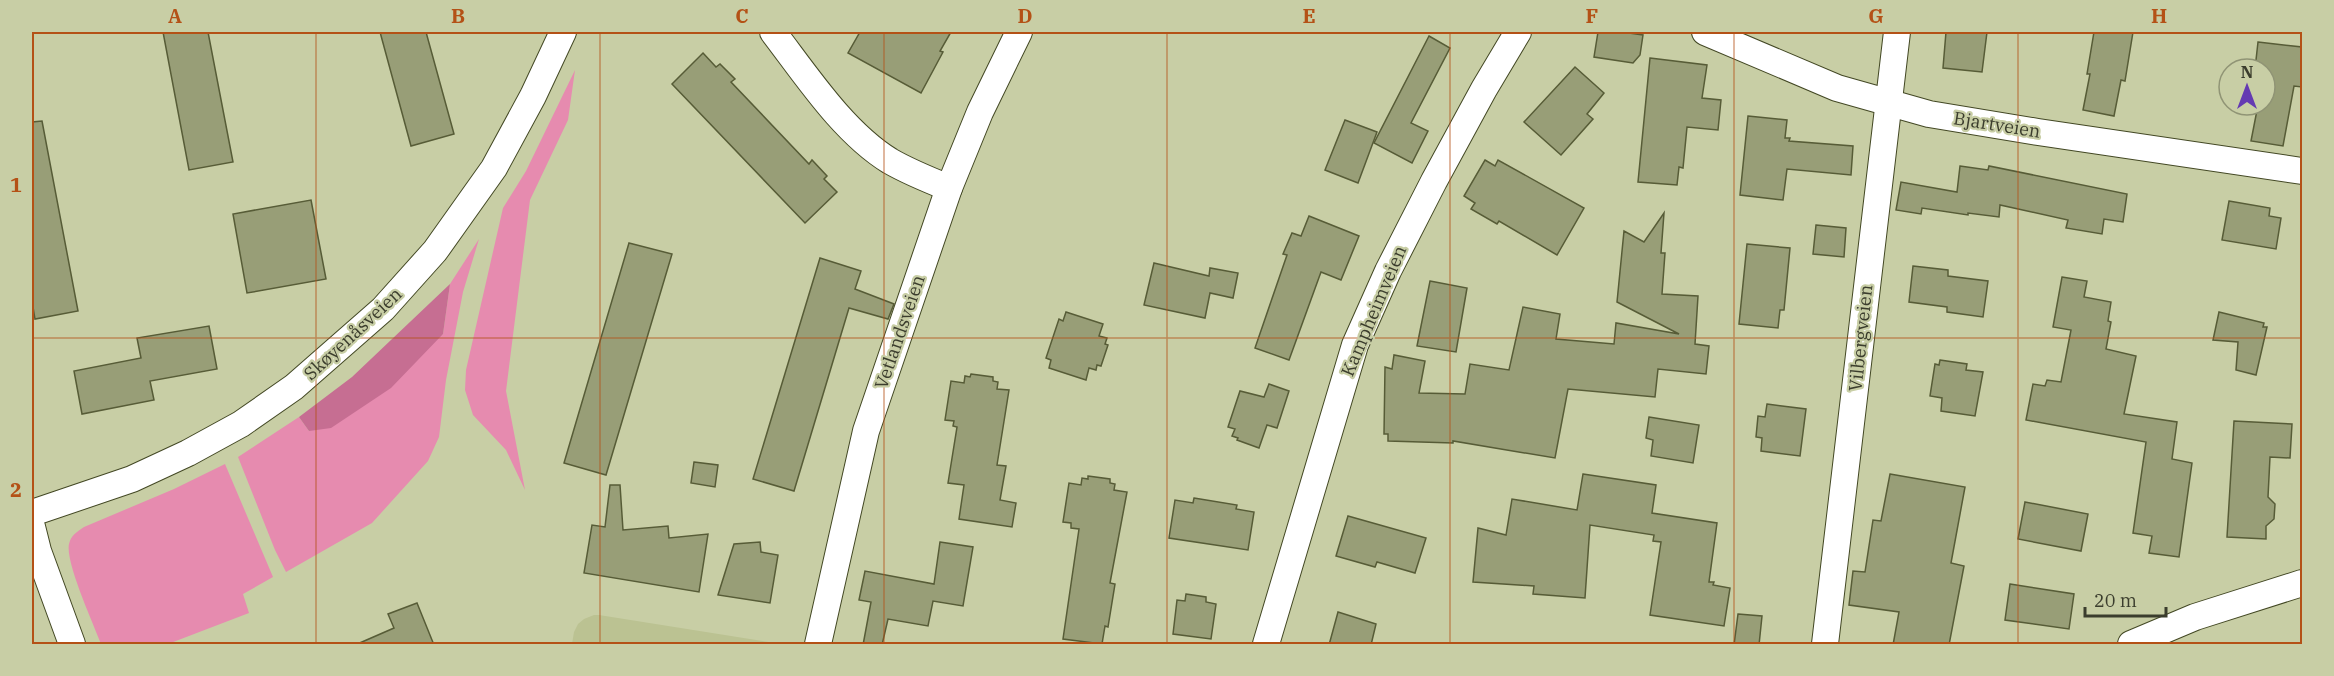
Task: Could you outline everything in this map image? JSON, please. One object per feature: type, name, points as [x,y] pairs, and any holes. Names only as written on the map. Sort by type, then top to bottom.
[{"type":"street","name":"Skøyenåsveien","points":[[32,513],[132,479],[188,453],[241,424],[294,387],[383,309],[435,251],[471,203],[500,158],[528,106],[563,32]]},
{"type":"street","points":[[773,32],[826,103],[876,150],[914,174],[949,188]]},
{"type":"street","name":"Vetlandsveien","points":[[818,645],[866,431],[949,188],[980,112],[1019,32]]},
{"type":"street","name":"Kampheimveien","points":[[1266,645],[1355,345],[1388,271],[1434,181],[1518,32]]},
{"type":"street","name":"Bjartveien","points":[[1705,32],[1837,88],[1929,114],[2302,171]]},
{"type":"street","name":"Vilbergveien","points":[[1825,645],[1897,32]]},
{"type":"street","points":[[32,527],[38,551],[72,645]]},
{"type":"street","points":[[2131,645],[2194,617],[2302,583]]},
{"type":"shaded area","points":[[575,70],[568,120],[530,200],[506,391],[525,490],[506,450],[473,415],[465,390],[466,370],[503,208],[526,171]]},
{"type":"shaded area","points":[[479,239],[463,292],[446,380],[439,437],[428,461],[372,523],[286,572],[238,457],[299,417],[309,431],[443,334],[450,284]]},
{"type":"shaded area","points":[[450,284],[443,334],[391,388],[331,428],[309,431],[299,417],[352,377]]},
{"type":"shaded area","points":[[225,464],[273,577],[243,594],[249,613],[168,644],[101,644],[71,565],[69,544],[71,538],[84,527],[174,489]]},
{"type":"shaded area","points":[[594,615],[781,644],[572,644],[578,624]]},
{"type":"building","points":[[163,32],[208,32],[233,162],[189,170]]},
{"type":"building","points":[[380,32],[426,32],[454,134],[411,146]]},
{"type":"building","points":[[860,32],[951,32],[921,93],[848,53]]},
{"type":"building","points":[[1598,32],[1643,35],[1640,55],[1633,63],[1594,57]]},
{"type":"building","points":[[1946,32],[1987,32],[1982,72],[1943,68]]},
{"type":"building","points":[[2094,32],[2133,32],[2125,81],[2121,80],[2114,116],[2083,110],[2090,74],[2087,74]]},
{"type":"building","points":[[1429,36],[1450,48],[1411,123],[1428,131],[1412,163],[1374,143]]},
{"type":"building","points":[[2258,42],[2302,47],[2302,87],[2294,86],[2283,146],[2251,141],[2256,117],[2277,117],[2277,57],[2256,57]]},
{"type":"building","points":[[703,53],[716,67],[720,64],[735,79],[731,82],[809,164],[812,160],[827,176],[824,179],[837,192],[805,223],[672,84]]},
{"type":"building","points":[[1650,58],[1707,65],[1702,98],[1721,100],[1718,130],[1687,127],[1683,168],[1679,167],[1677,185],[1638,182]]},
{"type":"building","points":[[1575,67],[1604,93],[1587,114],[1593,119],[1561,155],[1524,122]]},
{"type":"building","points":[[1748,116],[1787,120],[1785,138],[1790,138],[1789,141],[1853,146],[1851,175],[1787,169],[1783,200],[1740,195]]},
{"type":"building","points":[[1345,120],[1377,132],[1358,183],[1325,170]]},
{"type":"building","points":[[42,121],[78,311],[35,319],[32,301],[32,122]]},
{"type":"building","points":[[1485,160],[1495,166],[1498,160],[1584,208],[1557,255],[1499,221],[1497,224],[1471,209],[1475,203],[1464,196]]},
{"type":"building","points":[[1960,166],[1988,170],[1989,166],[2127,194],[2123,222],[2104,219],[2102,234],[2066,228],[2068,220],[2000,205],[1999,217],[1922,208],[1921,214],[1896,210],[1901,182],[1957,192]]},
{"type":"building","points":[[311,200],[326,279],[247,293],[233,214]]},
{"type":"building","points":[[2229,201],[2270,208],[2269,216],[2281,218],[2276,249],[2222,240]]},
{"type":"building","points":[[1664,213],[1661,253],[1665,253],[1662,294],[1698,296],[1695,344],[1709,346],[1706,374],[1658,369],[1655,397],[1568,389],[1555,458],[1453,441],[1453,443],[1388,441],[1388,434],[1384,434],[1385,367],[1392,369],[1394,355],[1425,361],[1419,393],[1465,394],[1470,364],[1509,370],[1523,307],[1560,314],[1556,339],[1614,344],[1616,323],[1679,334],[1617,302],[1624,231],[1644,242]]},
{"type":"building","points":[[1309,216],[1359,236],[1341,280],[1321,272],[1289,360],[1255,348],[1287,255],[1283,254],[1292,233],[1301,236]]},
{"type":"building","points":[[1816,225],[1846,228],[1844,257],[1813,254]]},
{"type":"building","points":[[629,243],[672,254],[606,475],[564,463]]},
{"type":"building","points":[[1747,244],[1790,248],[1784,310],[1780,310],[1778,328],[1739,324]]},
{"type":"building","points":[[820,258],[861,271],[855,289],[894,304],[888,319],[849,308],[794,491],[753,479]]},
{"type":"building","points":[[1154,263],[1209,276],[1210,268],[1238,273],[1233,298],[1210,293],[1205,318],[1144,305]]},
{"type":"building","points":[[1913,266],[1948,270],[1948,276],[1988,281],[1983,317],[1947,312],[1947,307],[1909,302]]},
{"type":"building","points":[[2062,277],[2087,281],[2084,297],[2111,302],[2108,321],[2111,322],[2106,349],[2136,356],[2124,414],[2177,422],[2172,459],[2192,463],[2179,557],[2149,553],[2152,536],[2133,533],[2146,442],[2026,420],[2033,384],[2045,386],[2047,380],[2061,382],[2071,330],[2053,327]]},
{"type":"building","points":[[1430,281],[1467,288],[1456,352],[1417,346]]},
{"type":"building","points":[[1066,312],[1103,324],[1099,336],[1107,338],[1105,344],[1108,345],[1101,366],[1097,365],[1096,370],[1089,368],[1086,380],[1049,368],[1051,360],[1046,358],[1059,319],[1063,321]]},
{"type":"building","points":[[2219,312],[2264,323],[2263,327],[2267,327],[2256,375],[2236,370],[2238,342],[2213,340]]},
{"type":"building","points":[[209,326],[217,369],[150,381],[154,400],[82,414],[74,371],[141,358],[137,338]]},
{"type":"building","points":[[1940,360],[1967,364],[1966,370],[1983,372],[1975,416],[1941,411],[1942,398],[1930,396],[1935,364],[1939,365]]},
{"type":"building","points":[[971,374],[993,377],[993,381],[998,382],[997,389],[1009,390],[997,465],[1006,466],[1000,500],[1016,503],[1012,527],[959,519],[964,485],[948,483],[957,427],[953,426],[954,421],[945,420],[951,381],[964,383],[965,376],[970,377]]},
{"type":"building","points":[[1269,384],[1289,391],[1277,428],[1267,425],[1259,448],[1237,440],[1238,438],[1232,436],[1235,429],[1228,427],[1240,391],[1264,397]]},
{"type":"building","points":[[1767,404],[1806,409],[1800,456],[1761,451],[1762,438],[1756,437],[1758,416],[1765,417]]},
{"type":"building","points":[[1649,417],[1699,425],[1693,463],[1651,456],[1653,440],[1646,438]]},
{"type":"building","points":[[2234,421],[2292,424],[2290,458],[2270,457],[2268,497],[2275,504],[2274,519],[2266,526],[2266,539],[2227,537]]},
{"type":"building","points":[[694,462],[718,465],[715,487],[691,483]]},
{"type":"building","points":[[1583,474],[1656,485],[1652,513],[1717,523],[1709,582],[1730,588],[1724,626],[1650,615],[1661,542],[1653,541],[1654,535],[1590,525],[1585,598],[1533,594],[1534,586],[1473,582],[1478,528],[1506,535],[1512,499],[1577,510]]},
{"type":"building","points":[[1890,474],[1965,487],[1951,563],[1964,566],[1949,645],[1893,645],[1899,612],[1849,605],[1853,571],[1865,572],[1873,520],[1881,521]]},
{"type":"building","points":[[1088,476],[1110,479],[1110,483],[1115,484],[1114,490],[1127,492],[1110,583],[1115,584],[1108,627],[1105,626],[1102,644],[1063,639],[1079,529],[1071,528],[1071,523],[1063,522],[1069,483],[1081,485],[1082,478],[1088,479]]},
{"type":"building","points":[[610,485],[620,485],[623,530],[668,526],[669,538],[708,534],[699,592],[584,573],[592,525],[605,527]]},
{"type":"building","points":[[1194,498],[1237,505],[1236,509],[1254,512],[1248,550],[1169,538],[1175,500],[1193,503]]},
{"type":"building","points":[[2025,502],[2088,514],[2081,551],[2018,539]]},
{"type":"building","points":[[1348,516],[1426,538],[1415,573],[1377,562],[1375,567],[1336,556]]},
{"type":"building","points":[[760,542],[761,552],[778,555],[770,603],[718,595],[734,544]]},
{"type":"building","points":[[940,542],[973,547],[963,606],[933,601],[928,626],[888,619],[882,645],[863,645],[871,602],[859,600],[865,571],[934,584]]},
{"type":"building","points":[[2010,584],[2074,594],[2069,629],[2005,620]]},
{"type":"building","points":[[1186,594],[1206,597],[1206,602],[1216,604],[1211,639],[1173,634],[1177,600],[1185,601]]},
{"type":"building","points":[[417,603],[434,645],[355,645],[394,628],[388,614]]},
{"type":"building","points":[[1338,612],[1376,624],[1371,645],[1329,645]]},
{"type":"building","points":[[1738,614],[1762,616],[1759,645],[1734,645]]}]
